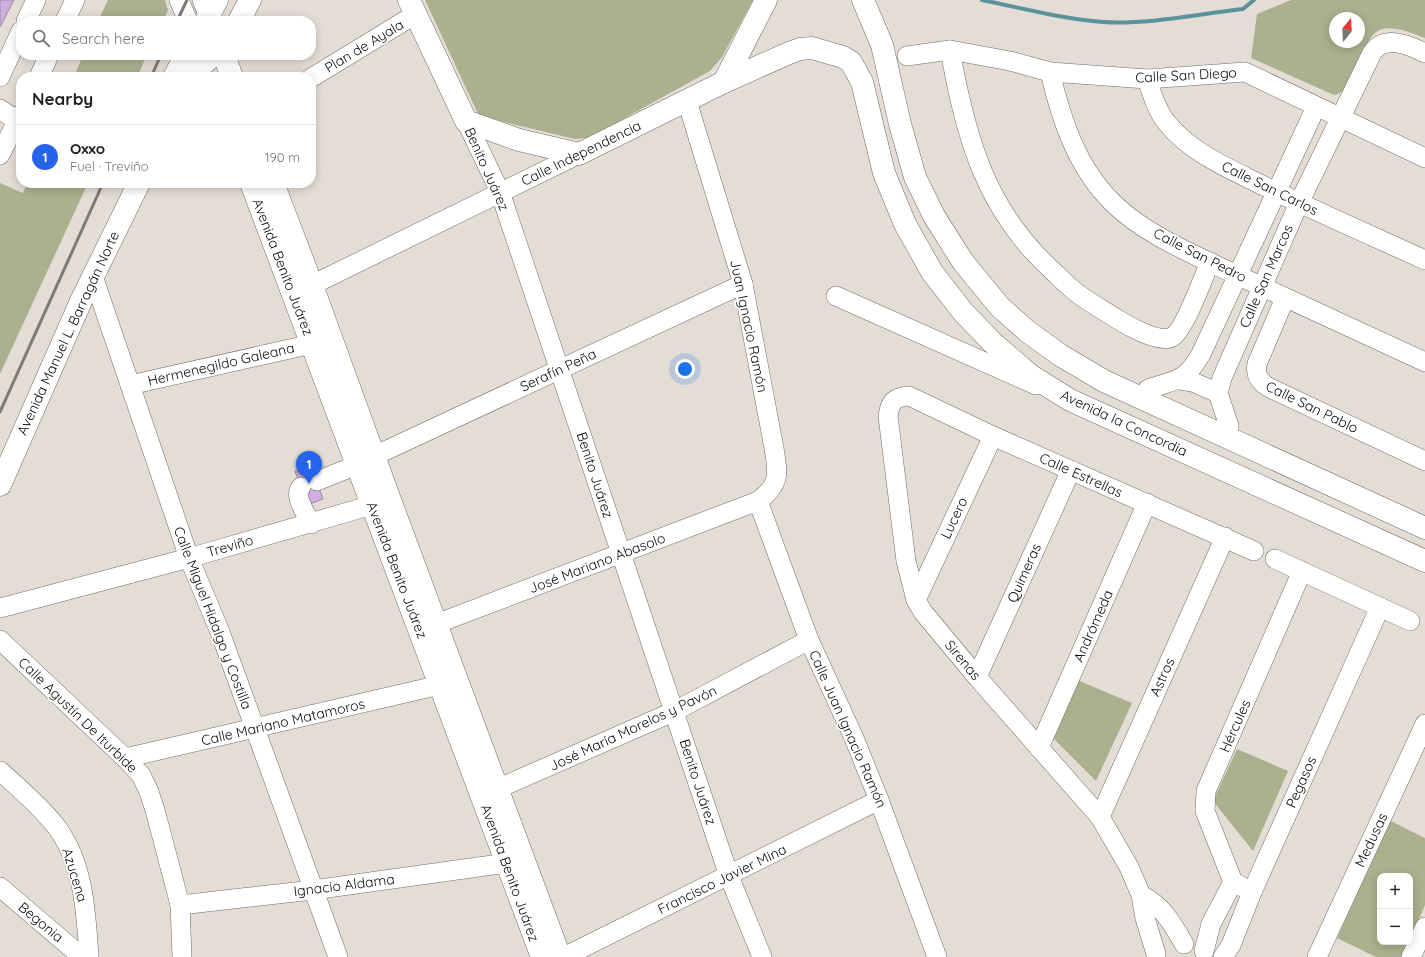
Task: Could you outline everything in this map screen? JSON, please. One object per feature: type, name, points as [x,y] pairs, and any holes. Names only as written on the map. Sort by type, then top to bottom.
[{"type":"main road","points":[[242,16],[250,0]]},
{"type":"main road","points":[[724,82],[766,0]]},
{"type":"main road","name":"Avenida la Concordia","points":[[863,0],[882,45],[900,124],[915,177],[934,216],[963,262],[1000,307],[1027,331],[1079,367],[1143,400],[1425,528]]},
{"type":"main road","name":"Benito Juárez","points":[[413,7],[466,122]]},
{"type":"main road","points":[[851,62],[882,45]]},
{"type":"main road","name":"Calle Independencia","points":[[579,154],[724,82],[800,49],[812,48],[823,50],[843,57],[851,62]]},
{"type":"main road","points":[[226,60],[230,72]]},
{"type":"main road","name":"Avenida la Concordia","points":[[851,62],[862,82],[884,173],[905,224],[932,272],[963,312],[994,343],[1030,374],[1070,400],[1213,463],[1425,561]]},
{"type":"main road","points":[[184,72],[201,64]]},
{"type":"main road","points":[[466,122],[519,140],[579,154]]},
{"type":"main road","name":"Avenida Manuel L. Barragán Norte","points":[[0,448],[121,188]]},
{"type":"main road","name":"Avenida Manuel L. Barragán Norte","points":[[0,485],[25,425],[93,276],[137,188]]},
{"type":"main road","name":"Avenida Benito Juárez","points":[[253,188],[312,344],[366,461]]},
{"type":"main road","name":"Avenida Benito Juárez","points":[[275,188],[312,285],[366,461],[440,685],[542,957]]},
{"type":"main road","points":[[1131,427],[1143,400]]},
{"type":"main road","points":[[1213,463],[1225,436]]},
{"type":"main road","name":"Avenida Benito Juárez","points":[[381,503],[436,624],[560,957]]},
{"type":"street","points":[[28,16],[36,0]]},
{"type":"street","points":[[67,16],[75,0]]},
{"type":"street","points":[[180,0],[186,16]]},
{"type":"street","name":"Plan de Ayala","points":[[316,75],[413,7]]},
{"type":"street","points":[[0,77],[16,42]]},
{"type":"street","name":"Calle San Marcos","points":[[1143,400],[1148,389],[1180,380],[1193,382],[1218,393],[1222,378],[1248,315],[1299,203],[1372,53],[1378,46],[1388,43],[1399,43],[1425,53]]},
{"type":"street","points":[[950,50],[962,112],[974,153],[991,190],[1008,220],[1038,258],[1080,296],[1123,323],[1156,337],[1166,339],[1173,337],[1182,326],[1210,262]]},
{"type":"street","name":"Calle San Diego","points":[[907,56],[950,50],[1010,61],[1050,72],[1147,80],[1245,72],[1425,158]]},
{"type":"street","points":[[41,72],[47,60]]},
{"type":"street","name":"Calle San Pedro","points":[[1050,72],[1058,106],[1071,141],[1089,172],[1113,203],[1151,232],[1285,298],[1425,362]]},
{"type":"street","name":"Calle San Carlos","points":[[1147,80],[1158,109],[1167,123],[1182,138],[1214,161],[1299,203],[1425,260]]},
{"type":"street","name":"Juan Ignacio Ramón","points":[[687,101],[743,284],[778,473],[776,482],[770,493],[758,501]]},
{"type":"street","name":"Calle San Marcos","points":[[1180,380],[1195,365],[1209,337],[1275,191],[1316,107]]},
{"type":"street","points":[[0,109],[16,117]]},
{"type":"street","name":"Benito Juárez","points":[[466,122],[500,192],[729,876],[762,957]]},
{"type":"street","points":[[0,155],[16,124]]},
{"type":"street","name":"Calle Independencia","points":[[312,285],[579,154]]},
{"type":"street","name":"Calle Miguel Hidalgo y Costilla","points":[[93,276],[189,558],[220,632],[338,957]]},
{"type":"street","name":"Serafín Peña","points":[[311,524],[298,492],[309,484],[366,461],[560,368],[743,284]]},
{"type":"street","points":[[836,296],[1070,400]]},
{"type":"street","name":"Calle San Pablo","points":[[1285,298],[1257,364],[1256,372],[1260,381],[1268,387],[1425,461]]},
{"type":"street","points":[[1223,305],[1248,315]]},
{"type":"street","points":[[1209,337],[1235,347]]},
{"type":"street","name":"Hermenegildo Galeana","points":[[130,385],[312,344]]},
{"type":"street","points":[[1218,393],[1229,426],[1225,436]]},
{"type":"street","name":"Calle Estrellas","points":[[909,396],[993,436],[1254,551]]},
{"type":"street","name":"Sirenas","points":[[909,396],[900,397],[893,400],[889,406],[888,416],[906,561],[916,600],[923,612],[977,677],[1100,817],[1129,867],[1141,894],[1145,918],[1155,956]]},
{"type":"street","name":"Lucero","points":[[916,600],[993,436]]},
{"type":"street","name":"Quimeras","points":[[977,677],[1071,470]]},
{"type":"street","name":"José Mariano Abasolo","points":[[436,624],[758,501]]},
{"type":"street","name":"Calle Juan Ignacio Ramón","points":[[758,501],[809,640],[854,738],[938,957]]},
{"type":"street","name":"Treviño","points":[[0,608],[189,558],[381,503]]},
{"type":"street","name":"Andrómeda","points":[[1039,748],[1147,504]]},
{"type":"street","name":"Astros","points":[[1100,817],[1225,537]]},
{"type":"street","points":[[1275,559],[1410,621]]},
{"type":"street","name":"Hércules","points":[[1233,882],[1204,811],[1206,791],[1302,572]]},
{"type":"street","name":"Pegasos","points":[[1223,957],[1231,945],[1252,892],[1380,607]]},
{"type":"street","name":"Calle Agustín De Iturbide","points":[[0,640],[125,758],[140,775],[149,792],[180,905],[182,957]]},
{"type":"street","name":"José María Morelos y Pavón","points":[[497,789],[675,711],[809,640]]},
{"type":"street","name":"Calle Mariano Matamoros","points":[[125,758],[440,685]]},
{"type":"street","name":"Medusas","points":[[1317,957],[1425,724]]},
{"type":"street","name":"Azucena","points":[[0,771],[55,825],[71,852],[83,891],[89,957]]},
{"type":"street","name":"Francisco Javier Mina","points":[[564,957],[879,800]]},
{"type":"street","name":"Ignacio Aldama","points":[[180,905],[313,890],[507,863]]},
{"type":"street","points":[[1155,956],[1169,946],[1184,944],[1194,946],[1207,954],[1215,914],[1233,882],[1252,892]]},
{"type":"street","name":"Begonia","points":[[0,887],[82,957]]},
{"type":"street","points":[[1141,894],[1156,903],[1168,916],[1184,944]]},
{"type":"street","points":[[1411,957],[1425,927]]},
{"type":"green space","points":[[108,0],[165,0],[168,10],[165,16],[100,16]]},
{"type":"green space","points":[[425,0],[753,0],[722,57],[710,71],[594,135],[586,138],[575,139],[479,116]]},
{"type":"green space","points":[[1291,0],[1425,0],[1425,38],[1389,28],[1379,30],[1372,36],[1347,86],[1340,93],[1334,95],[1251,58],[1257,14]]},
{"type":"green space","points":[[81,60],[145,60],[139,72],[76,72]]},
{"type":"green space","points":[[0,183],[23,193],[25,188],[86,188],[0,374]]},
{"type":"green space","points":[[1077,680],[1132,703],[1096,781],[1052,737]]},
{"type":"green space","points":[[1237,749],[1288,771],[1253,851],[1213,801]]},
{"type":"green space","points":[[1389,820],[1425,838],[1425,905],[1413,933],[1413,873],[1377,873],[1377,945],[1408,945],[1403,957],[1376,957],[1337,938]]},
{"type":"building","points":[[0,0],[14,0],[0,27]]},
{"type":"building","points":[[311,465],[323,499],[307,505],[295,471]]},
{"type":"waterway","points":[[982,0],[1088,21],[1120,23],[1155,21],[1243,9],[1254,0]]},
{"type":"railway","points":[[179,16],[187,0]]},
{"type":"railway","points":[[153,72],[159,60]]},
{"type":"railway","points":[[0,412],[101,188]]},
{"type":"place","name":"Oxxo","points":[[309,484]]}]
